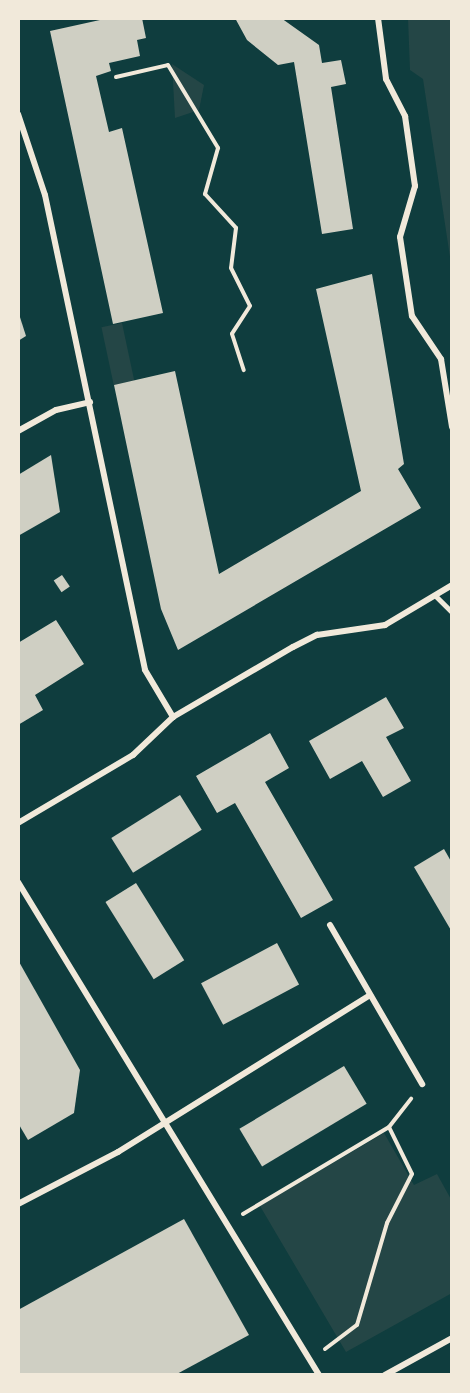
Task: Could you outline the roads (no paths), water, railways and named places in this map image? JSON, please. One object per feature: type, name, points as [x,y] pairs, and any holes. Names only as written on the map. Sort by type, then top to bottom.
[{"type":"street","points":[[378,18],[386,79],[405,116],[415,186],[400,237],[412,316],[441,358],[452,427]]},
{"type":"street","points":[[18,114],[43,186],[145,670],[173,717]]},
{"type":"street","points":[[18,431],[56,410],[90,402]]},
{"type":"street","points":[[18,823],[133,755],[173,717],[306,639],[385,625],[452,585]]},
{"type":"street","points":[[18,882],[163,1121],[229,1222],[319,1375]]},
{"type":"street","points":[[330,925],[422,1084]]},
{"type":"street","points":[[18,1204],[163,1121],[370,995]]},
{"type":"street","points":[[385,1375],[452,1338]]},
{"type":"lane","points":[[436,596],[452,612]]}]
